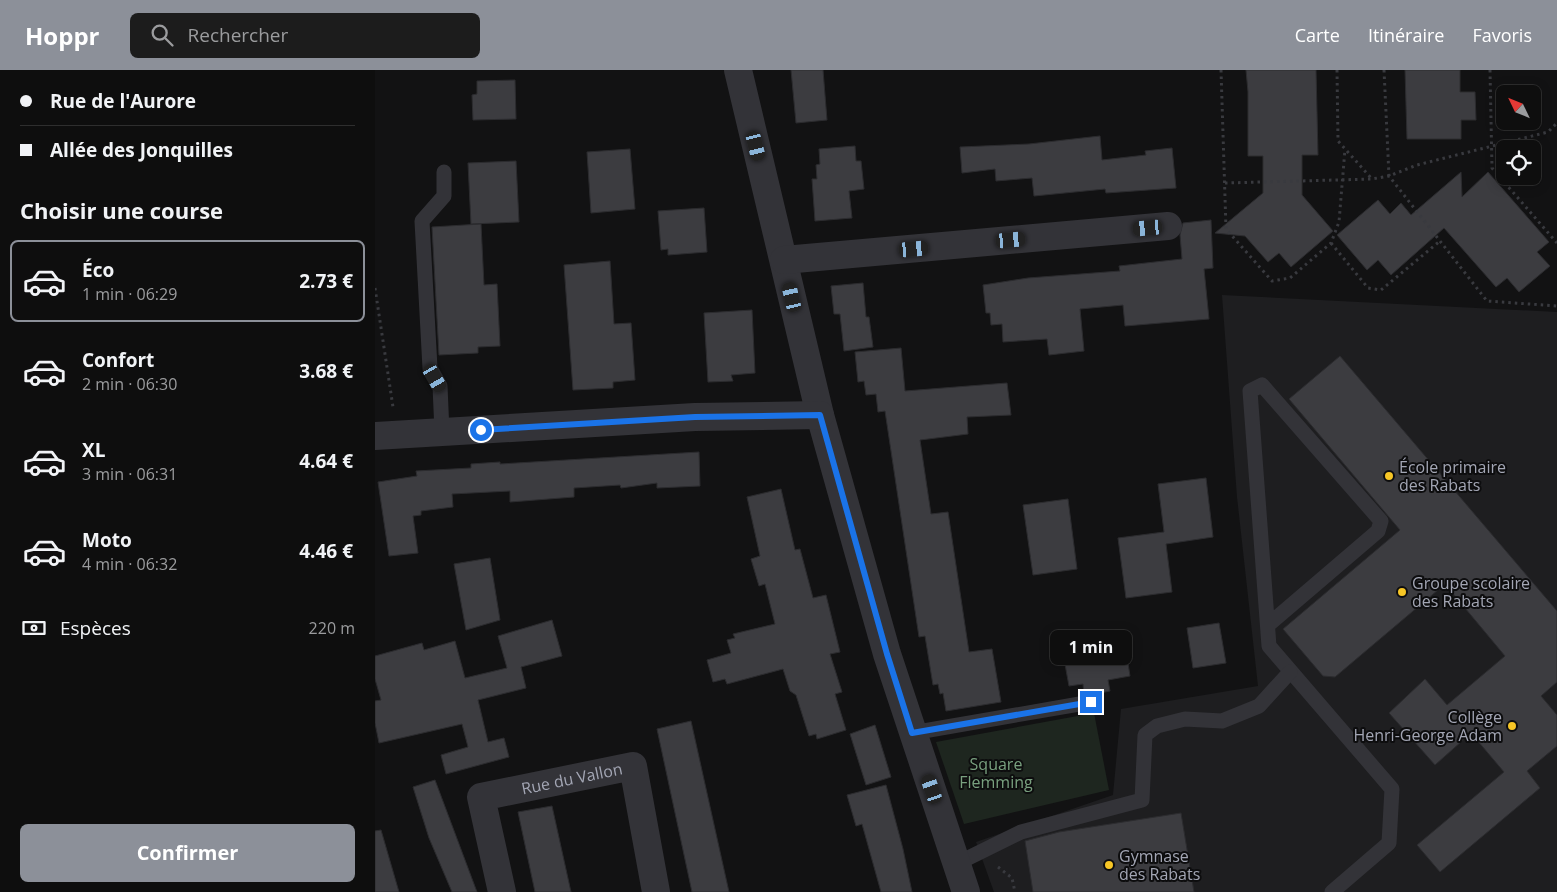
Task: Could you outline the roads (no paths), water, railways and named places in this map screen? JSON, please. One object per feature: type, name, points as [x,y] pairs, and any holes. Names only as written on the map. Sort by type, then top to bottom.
[{"type":"street","points":[[738,70],[820,415],[887,654],[912,733],[964,860],[966,892]]},
{"type":"street","points":[[784,260],[1168,226]]},
{"type":"street","points":[[386,436],[695,417],[820,415]]},
{"type":"street","name":"Rue du Vallon","points":[[502,892],[481,797],[633,766],[656,892]]},
{"type":"lane","points":[[442,432],[440,386],[430,368],[422,221],[444,196],[444,172]]},
{"type":"lane","points":[[1268,625],[1379,531],[1381,520],[1262,385],[1250,391],[1269,646],[1392,789],[1389,843],[1332,892]]},
{"type":"lane","points":[[964,860],[1021,832],[1142,800],[1145,735],[1157,726],[1185,719],[1222,721],[1259,706],[1290,672]]},
{"type":"lane","points":[[912,733],[1091,702]]},
{"type":"place","name":"École primaire des Rabats","points":[[1389,476]]},
{"type":"place","name":"Groupe scolaire des Rabats","points":[[1402,592]]},
{"type":"place","name":"Collège Henri-George Adam","points":[[1512,726]]},
{"type":"place","name":"Gymnase des Rabats","points":[[1109,865]]},
{"type":"park label","name":"Square Flemming","points":[[996,773]]}]
